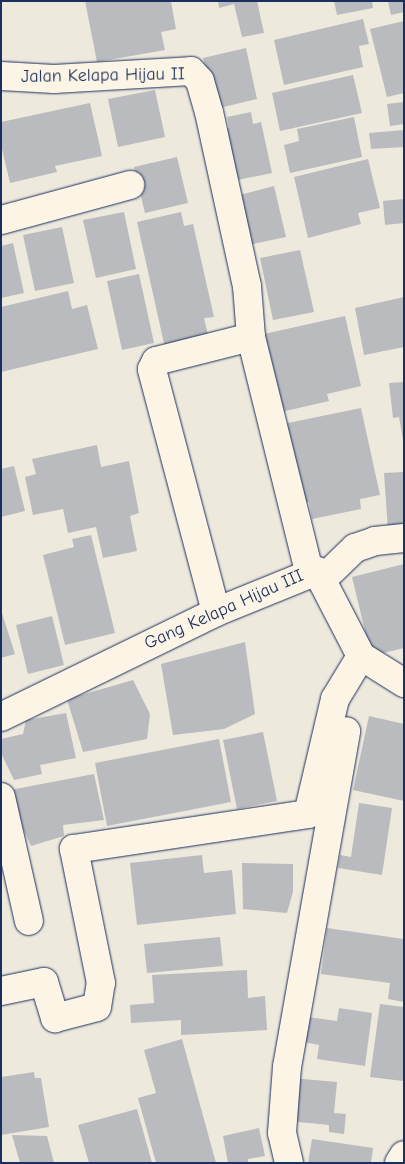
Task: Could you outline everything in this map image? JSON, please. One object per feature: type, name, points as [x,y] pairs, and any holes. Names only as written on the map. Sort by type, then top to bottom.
[{"type":"street","name":"Jalan Kelapa Hijau II","points":[[1,76],[54,79],[190,71],[200,81],[209,112],[246,286],[251,337],[316,575]]},
{"type":"street","points":[[1,220],[130,185]]},
{"type":"street","points":[[216,612],[152,369],[156,361],[251,337]]},
{"type":"street","points":[[316,575],[355,548],[374,541],[404,538]]},
{"type":"street","name":"Gang Kelapa Hijau III","points":[[1,717],[216,612],[316,575],[361,656]]},
{"type":"street","points":[[361,656],[404,683]]},
{"type":"street","points":[[1,991],[44,982],[55,1018],[97,1007],[101,983],[74,849],[308,814],[335,699],[361,656]]},
{"type":"street","points":[[289,1163],[282,1133],[287,1067],[330,811],[361,656]]},
{"type":"street","points":[[1,797],[29,922]]},
{"type":"street","points":[[399,1163],[404,1155]]},
{"type":"building","points":[[85,1],[171,1],[176,29],[161,32],[165,50],[97,62]]},
{"type":"building","points":[[218,1],[257,1],[264,33],[242,37],[234,4],[219,8]]},
{"type":"building","points":[[334,1],[372,1],[373,8],[337,15]]},
{"type":"building","points":[[388,1],[404,1],[404,12],[391,15]]},
{"type":"building","points":[[363,19],[369,44],[359,46],[363,67],[284,85],[274,40]]},
{"type":"building","points":[[404,21],[404,93],[387,97],[370,29]]},
{"type":"building","points":[[246,48],[257,99],[215,109],[203,58]]},
{"type":"building","points":[[353,75],[362,113],[280,131],[272,93]]},
{"type":"building","points":[[155,90],[165,137],[118,147],[108,99]]},
{"type":"building","points":[[404,102],[404,124],[390,126],[387,104]]},
{"type":"building","points":[[90,103],[102,156],[55,166],[57,172],[10,183],[1,145],[1,122]]},
{"type":"building","points":[[251,112],[253,124],[261,122],[272,173],[228,182],[217,131],[229,128],[227,117]]},
{"type":"building","points":[[354,117],[362,157],[290,173],[284,145],[299,141],[297,129]]},
{"type":"building","points":[[404,130],[404,147],[371,149],[369,133]]},
{"type":"building","points":[[177,157],[188,203],[145,213],[134,167]]},
{"type":"building","points":[[368,159],[380,208],[358,213],[361,224],[308,238],[294,177]]},
{"type":"building","points":[[274,186],[286,237],[244,246],[232,197]]},
{"type":"building","points":[[404,199],[404,223],[385,225],[383,201]]},
{"type":"building","points":[[124,212],[136,269],[96,278],[83,220]]},
{"type":"building","points":[[181,212],[184,226],[193,224],[214,317],[204,318],[209,339],[165,348],[137,222]]},
{"type":"building","points":[[62,227],[74,283],[35,291],[23,235]]},
{"type":"building","points":[[13,243],[24,293],[1,298],[1,246]]},
{"type":"building","points":[[300,250],[314,312],[273,320],[260,258]]},
{"type":"building","points":[[139,274],[154,343],[122,350],[107,281]]},
{"type":"building","points":[[68,291],[72,309],[87,305],[98,349],[1,372],[1,307]]},
{"type":"building","points":[[404,297],[404,347],[364,355],[355,308]]},
{"type":"building","points":[[345,316],[361,386],[327,394],[329,401],[281,412],[264,334]]},
{"type":"building","points":[[404,382],[403,440],[399,417],[393,418],[389,383]]},
{"type":"building","points":[[361,408],[380,495],[360,499],[361,509],[312,519],[309,502],[301,504],[283,424]]},
{"type":"building","points":[[97,445],[101,467],[129,461],[139,513],[130,516],[137,551],[103,558],[96,527],[68,533],[63,509],[33,515],[25,477],[36,474],[32,459]]},
{"type":"building","points":[[14,466],[25,511],[1,517],[1,469]]},
{"type":"building","points":[[404,472],[404,530],[388,531],[384,473]]},
{"type":"building","points":[[91,535],[115,633],[65,645],[43,555],[74,547],[72,539]]},
{"type":"building","points":[[404,564],[404,648],[371,656],[352,577]]},
{"type":"building","points":[[1,610],[15,654],[1,658]]},
{"type":"building","points":[[52,616],[64,665],[28,674],[16,625]]},
{"type":"building","points":[[245,642],[255,714],[224,729],[173,735],[161,664]]},
{"type":"building","points":[[133,680],[150,714],[147,739],[83,752],[67,699]]},
{"type":"building","points":[[66,713],[76,758],[40,765],[42,774],[14,780],[1,753],[1,739],[23,734],[26,720]]},
{"type":"building","points":[[369,716],[404,724],[404,801],[353,790]]},
{"type":"building","points":[[263,732],[277,801],[237,809],[223,740]]},
{"type":"building","points":[[219,739],[231,802],[107,826],[95,763]]},
{"type":"building","points":[[94,774],[104,820],[63,825],[64,836],[31,846],[5,791]]},
{"type":"building","points":[[359,803],[392,808],[382,875],[338,868],[340,855],[351,857]]},
{"type":"building","points":[[202,855],[204,873],[232,870],[236,914],[137,925],[130,863]]},
{"type":"building","points":[[242,863],[293,864],[293,892],[287,913],[243,909]]},
{"type":"building","points":[[327,928],[404,939],[404,1002],[388,999],[390,983],[321,974]]},
{"type":"building","points":[[220,937],[223,966],[147,973],[144,944]]},
{"type":"building","points":[[247,970],[248,998],[265,996],[267,1030],[181,1035],[181,1020],[131,1023],[130,1005],[154,1003],[152,975]]},
{"type":"building","points":[[380,1004],[404,1007],[403,1081],[370,1077]]},
{"type":"building","points":[[339,1008],[372,1013],[365,1066],[317,1059],[319,1045],[304,1042],[308,1017],[337,1021]]},
{"type":"building","points":[[182,1039],[216,1163],[156,1163],[138,1098],[156,1093],[144,1050]]},
{"type":"building","points":[[34,1072],[35,1078],[41,1078],[49,1127],[1,1135],[1,1077]]},
{"type":"building","points":[[292,1078],[337,1082],[334,1113],[346,1114],[344,1134],[329,1132],[329,1125],[288,1121]]},
{"type":"building","points":[[137,1109],[152,1163],[89,1163],[78,1125]]},
{"type":"building","points":[[259,1128],[265,1156],[248,1159],[248,1163],[228,1163],[223,1136]]},
{"type":"building","points":[[12,1135],[47,1136],[54,1163],[20,1163]]},
{"type":"building","points":[[312,1139],[373,1148],[371,1163],[308,1163]]}]
